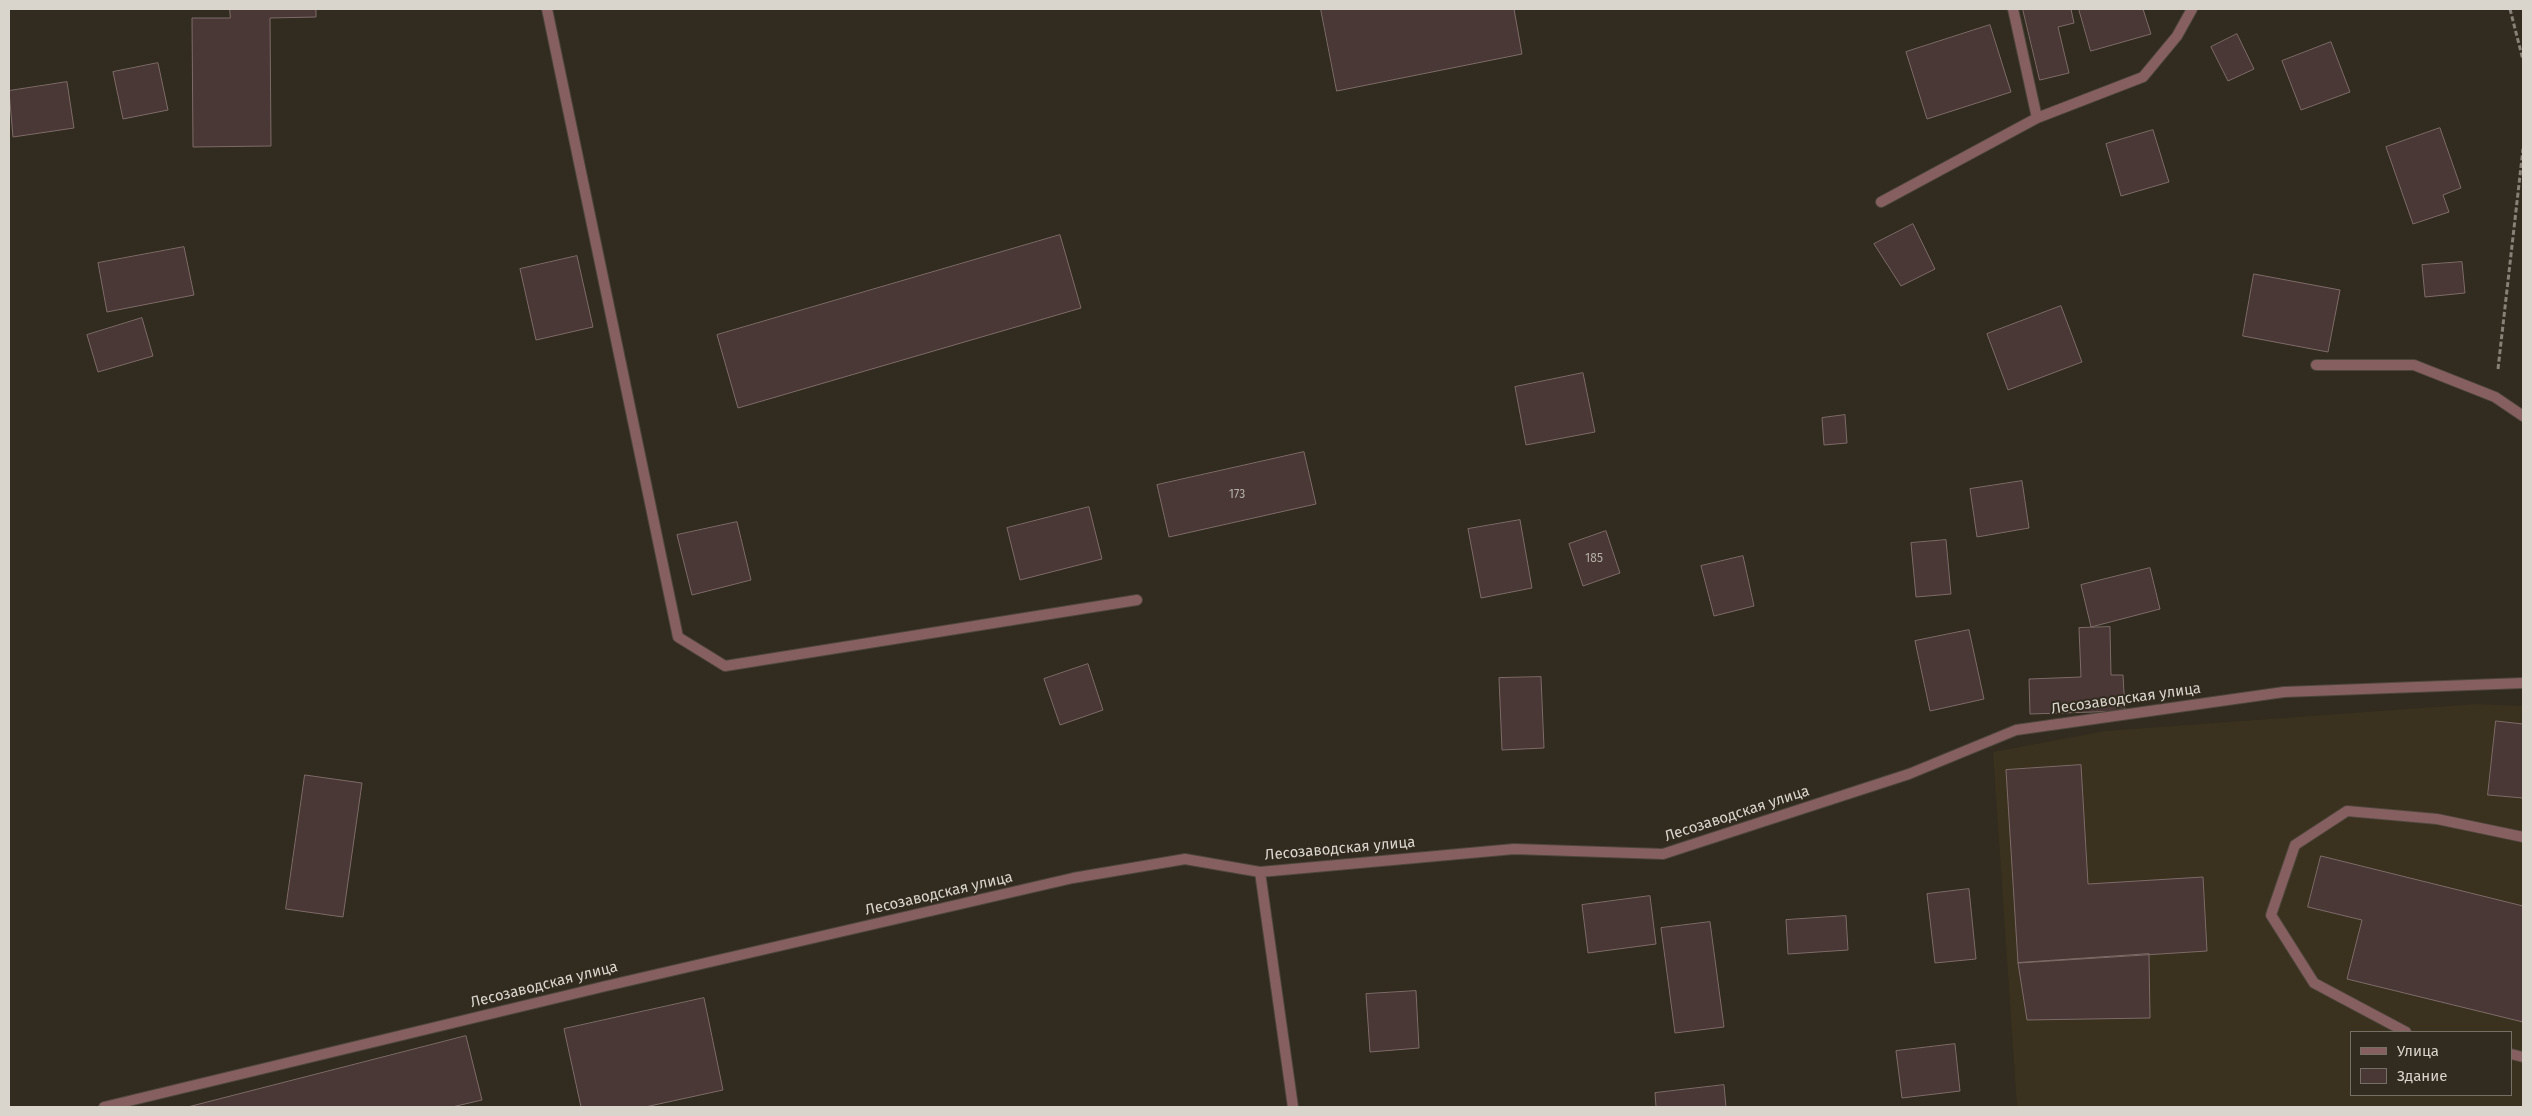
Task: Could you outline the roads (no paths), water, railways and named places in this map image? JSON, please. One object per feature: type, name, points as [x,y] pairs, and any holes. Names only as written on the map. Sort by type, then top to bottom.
[{"type":"street","points":[[547,9],[678,636],[725,666],[1137,600]]},
{"type":"street","points":[[2013,9],[2037,118]]},
{"type":"street","points":[[1880,202],[2037,118],[2143,76],[2178,36],[2192,9]]},
{"type":"street","points":[[2316,365],[2414,365],[2495,397],[2523,416]]},
{"type":"street","name":"Лесозаводская улица","points":[[104,1107],[606,986],[1073,878],[1185,859],[1260,872],[1514,849],[1663,854],[1910,774],[2016,730],[2284,692],[2523,683]]},
{"type":"street","points":[[2404,1031],[2314,983],[2272,914],[2295,845],[2347,811],[2437,819],[2523,837]]},
{"type":"street","points":[[1260,872],[1293,1107]]}]
